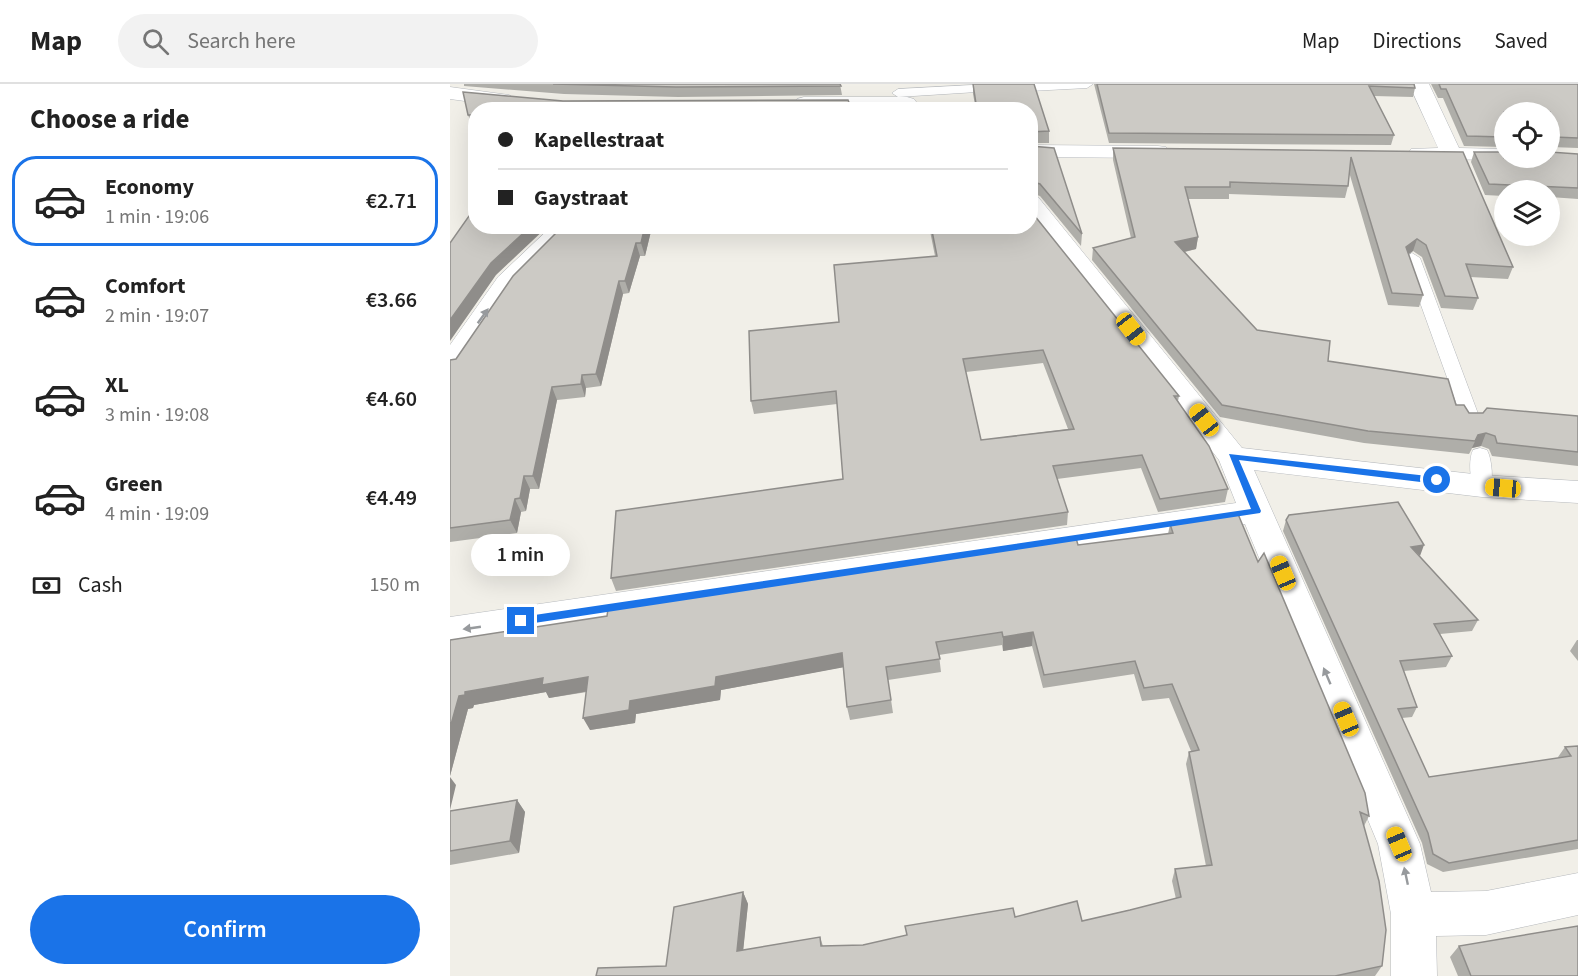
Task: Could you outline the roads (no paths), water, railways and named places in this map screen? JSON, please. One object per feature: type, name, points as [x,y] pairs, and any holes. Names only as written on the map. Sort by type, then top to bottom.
[{"type":"street","points":[[1419,84],[1451,154]]},
{"type":"street","points":[[450,93],[527,102]]},
{"type":"street","points":[[808,102],[903,98]]},
{"type":"street","points":[[1038,151],[1175,152]]},
{"type":"street","points":[[1395,154],[1494,155]]},
{"type":"street","points":[[1038,212],[1233,457],[1399,844],[1413,914],[1414,976]]},
{"type":"street","points":[[450,365],[507,282],[558,234]]},
{"type":"street","points":[[1233,457],[1574,498]]},
{"type":"street","points":[[450,631],[1257,511]]},
{"type":"street","points":[[1413,914],[1486,913],[1578,894]]},
{"type":"lane","points":[[1030,87],[1087,84]]},
{"type":"lane","points":[[903,98],[972,89]]},
{"type":"lane","points":[[1412,258],[1471,419]]},
{"type":"lane","points":[[1480,455],[1482,486]]}]
